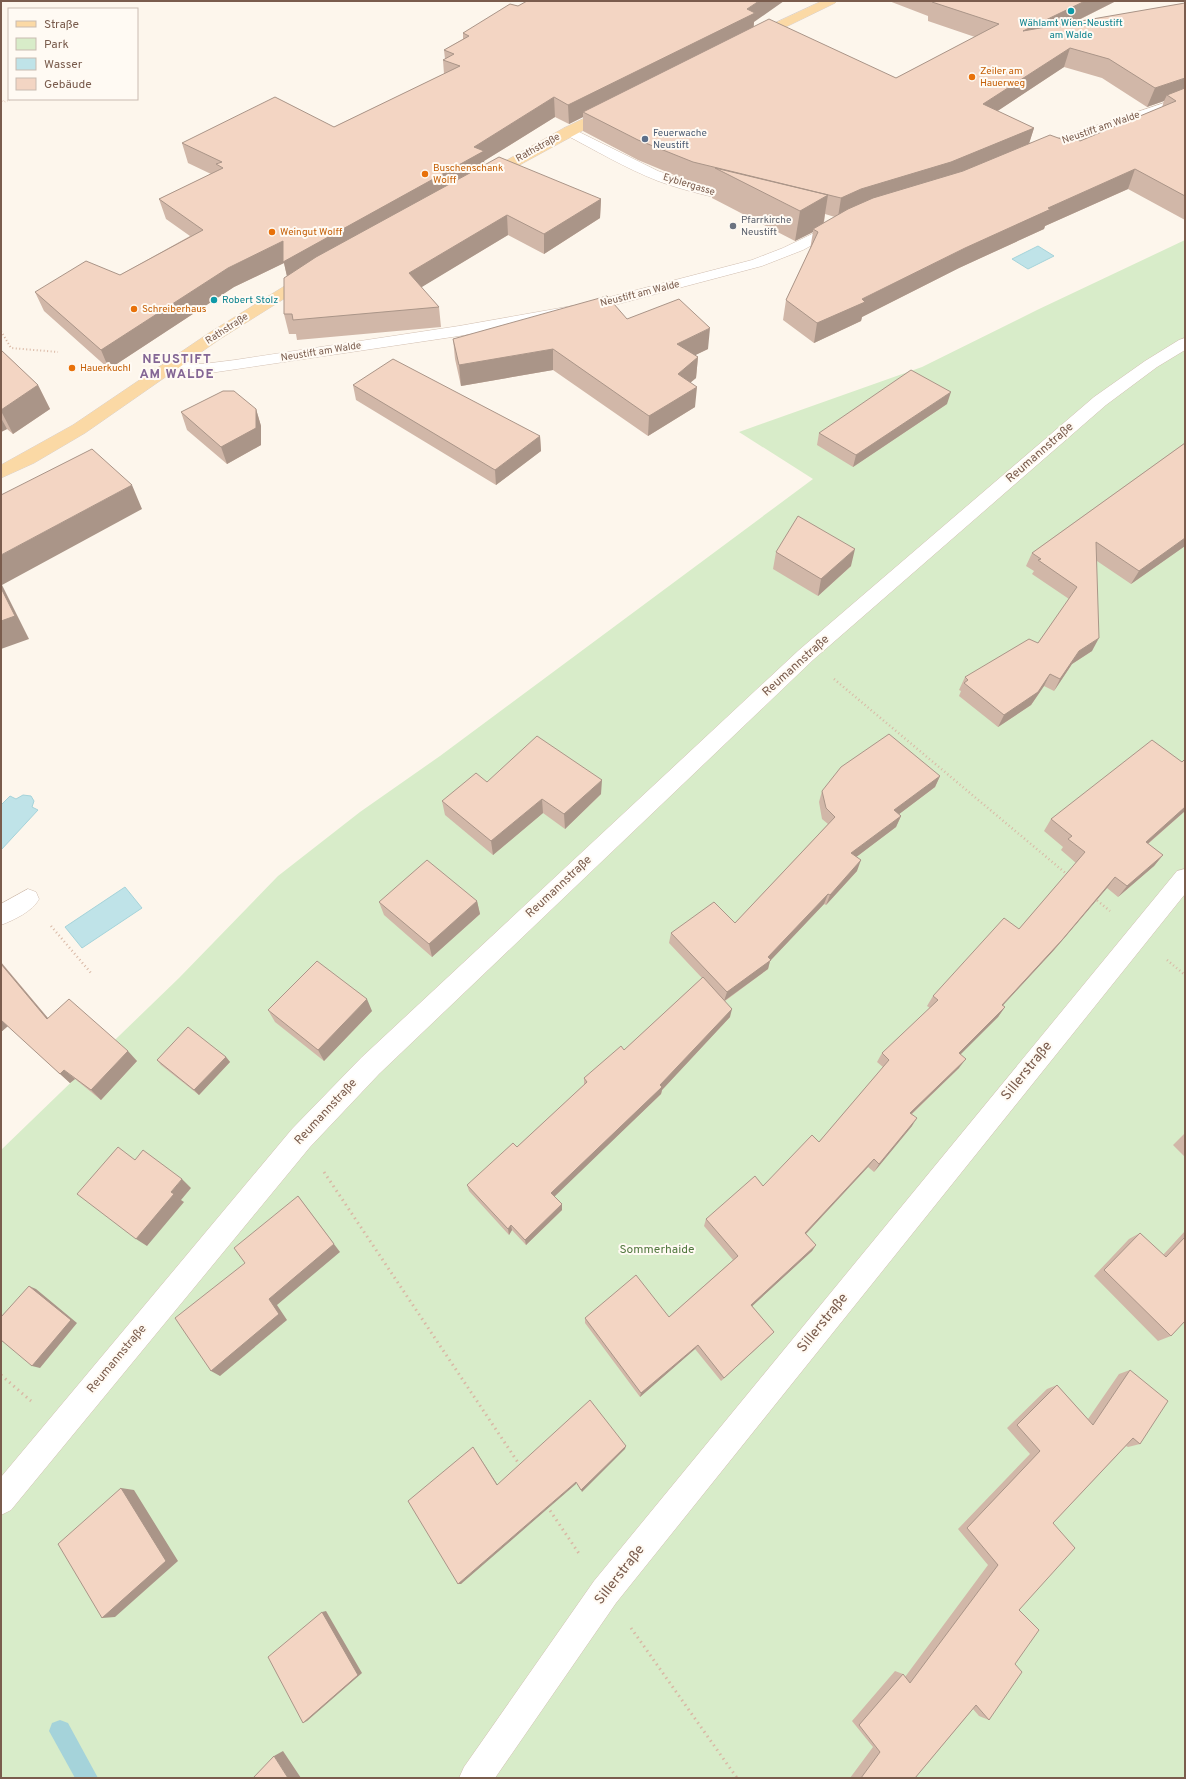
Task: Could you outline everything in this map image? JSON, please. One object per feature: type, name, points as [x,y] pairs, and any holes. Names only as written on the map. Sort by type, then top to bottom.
[{"type":"main road","points":[[746,42],[831,1]]},
{"type":"main road","name":"Rathstraße","points":[[473,185],[569,131],[619,106]]},
{"type":"main road","name":"Rathstraße","points":[[173,365],[321,269]]},
{"type":"main road","points":[[1,472],[33,457],[73,434],[173,365]]},
{"type":"street","name":"Neustift am Walde","points":[[1030,153],[1108,125],[1185,100]]},
{"type":"street","name":"Eyblergasse","points":[[569,131],[611,154],[654,174],[686,186],[755,203]]},
{"type":"street","name":"Neustift am Walde","points":[[173,365],[203,368],[235,365],[459,331],[584,308],[757,264],[805,244],[845,221],[824,220]]},
{"type":"street","name":"Reumannstraße","points":[[1,1500],[301,1138],[370,1066],[806,655],[1100,401],[1151,364],[1185,344]]},
{"type":"street","name":"Sillerstraße","points":[[475,1778],[605,1592],[1137,934],[1185,878]]},
{"type":"street","points":[[1,915],[28,899]]},
{"type":"path","points":[[1,332],[11,348],[58,352]]},
{"type":"path","points":[[806,655],[1071,879]]},
{"type":"path","points":[[1089,894],[1137,934]]},
{"type":"path","points":[[28,899],[91,973]]},
{"type":"path","points":[[301,1138],[526,1474]]},
{"type":"path","points":[[544,1500],[605,1592],[736,1778]]},
{"type":"green space","name":"Sommerhaide","points":[[1185,240],[1185,1778],[1,1778],[1,1150],[179,978],[278,876],[360,812],[440,756],[813,479],[739,432],[922,367],[1037,310]]},
{"type":"water","points":[[1038,246],[1054,256],[1028,269],[1012,259]]},
{"type":"water","points":[[23,795],[31,796],[34,801],[32,807],[38,810],[1,850],[1,805],[10,796],[16,799]]},
{"type":"water","points":[[125,887],[142,908],[82,948],[65,927]]},
{"type":"building","points":[[527,1],[759,1],[747,9],[755,13],[568,105],[554,97],[474,147],[484,151],[283,262],[283,241],[228,268],[101,350],[35,292],[86,261],[120,275],[203,230],[159,199],[223,168],[216,164],[222,162],[182,143],[275,97],[334,127],[460,66],[443,60],[454,54],[444,50],[469,36],[463,33],[510,4],[518,6]]},
{"type":"building","points":[[932,1],[1085,1],[1023,31],[1185,3],[1185,78],[1155,88],[1109,59],[1070,48],[983,104],[1034,128],[951,162],[861,189],[841,198],[693,162],[638,140],[583,112],[769,19],[896,78],[999,24]]},
{"type":"building","points":[[1185,88],[1185,196],[1135,169],[1048,208],[1051,209],[965,248],[862,299],[865,302],[817,323],[786,300],[818,232],[813,229],[848,209],[873,198],[963,171],[1050,135],[1061,139],[1070,136],[1080,141],[1176,101],[1167,95]]},
{"type":"building","points":[[499,157],[601,199],[544,234],[507,215],[409,273],[439,307],[293,320],[292,314],[284,314],[284,278],[316,257]]},
{"type":"building","points":[[715,168],[828,195],[800,211]]},
{"type":"building","points":[[607,296],[627,319],[679,299],[710,328],[677,344],[698,357],[678,374],[697,387],[649,416],[553,349],[459,365],[453,339]]},
{"type":"building","points":[[1,350],[38,385],[1,410]]},
{"type":"building","points":[[393,359],[540,436],[495,470],[353,385]]},
{"type":"building","points":[[911,370],[951,392],[856,455],[819,433]]},
{"type":"building","points":[[223,391],[234,391],[256,409],[256,428],[221,447],[181,412]]},
{"type":"building","points":[[1185,443],[1185,538],[1139,571],[1096,542],[1099,638],[1079,651],[1060,679],[1050,674],[1038,692],[1004,715],[964,683],[968,680],[965,677],[1029,639],[1038,643],[1077,587],[1038,560],[1041,559],[1032,553]]},
{"type":"building","points":[[92,449],[132,485],[1,555],[1,495]]},
{"type":"building","points":[[798,516],[855,549],[821,579],[776,552]]},
{"type":"building","points":[[1,588],[15,616],[1,621]]},
{"type":"building","points":[[889,734],[940,776],[894,810],[901,816],[851,853],[861,860],[830,895],[828,894],[768,957],[771,960],[727,992],[671,933],[714,902],[735,923],[835,817],[826,808],[822,791],[841,767]]},
{"type":"building","points":[[537,736],[602,780],[564,814],[542,799],[491,841],[442,801],[476,773],[487,782]]},
{"type":"building","points":[[1152,740],[1182,762],[1185,759],[1185,807],[1146,842],[1163,855],[1127,886],[1115,877],[1062,940],[1002,1005],[1005,1007],[959,1053],[966,1059],[910,1113],[917,1118],[879,1164],[874,1159],[805,1233],[816,1245],[751,1305],[774,1332],[724,1378],[698,1345],[641,1393],[585,1318],[636,1275],[669,1317],[738,1256],[706,1219],[755,1176],[763,1186],[812,1135],[819,1142],[889,1060],[882,1053],[938,1000],[933,996],[1004,918],[1019,929],[1085,852],[1068,839],[1072,836],[1051,819]]},
{"type":"building","points":[[427,860],[477,901],[429,944],[379,902]]},
{"type":"building","points":[[317,961],[367,999],[318,1050],[268,1010]]},
{"type":"building","points":[[1,964],[47,1019],[69,999],[128,1051],[91,1090],[64,1070],[60,1074],[1,1020]]},
{"type":"building","points":[[703,977],[732,1009],[660,1085],[662,1087],[551,1193],[562,1204],[525,1240],[511,1225],[508,1229],[467,1185],[513,1143],[517,1147],[587,1082],[584,1078],[621,1046],[624,1050]]},
{"type":"building","points":[[188,1027],[226,1057],[194,1090],[157,1060]]},
{"type":"building","points":[[118,1147],[135,1160],[143,1150],[182,1179],[171,1192],[174,1194],[136,1239],[77,1194]]},
{"type":"building","points":[[298,1196],[334,1244],[269,1299],[279,1314],[211,1371],[175,1318],[245,1263],[234,1248]]},
{"type":"building","points":[[1140,1233],[1166,1257],[1185,1237],[1185,1321],[1171,1336],[1104,1270]]},
{"type":"building","points":[[29,1286],[71,1320],[32,1366],[1,1340],[1,1317]]},
{"type":"building","points":[[1130,1370],[1168,1401],[1140,1444],[1133,1438],[1053,1523],[1075,1548],[1019,1610],[1039,1630],[1015,1664],[1022,1672],[989,1720],[976,1705],[915,1778],[861,1778],[880,1752],[859,1725],[903,1674],[910,1683],[998,1565],[967,1528],[1040,1451],[1017,1425],[1057,1385],[1093,1425]]},
{"type":"building","points":[[590,1400],[626,1446],[581,1490],[576,1482],[458,1584],[408,1501],[473,1447],[497,1485]]},
{"type":"building","points":[[121,1488],[166,1561],[102,1618],[58,1544]]},
{"type":"building","points":[[322,1612],[358,1675],[303,1723],[268,1657]]},
{"type":"building","points":[[274,1756],[288,1778],[253,1778]]},
{"type":"waterway","points":[[60,1731],[87,1778]]},
{"type":"place","name":"Wählamt Wien-Neustift am Walde","points":[[1071,11]]},
{"type":"place","name":"Zeiler am Hauerweg","points":[[972,77]]},
{"type":"place","name":"Feuerwache Neustift","points":[[645,139]]},
{"type":"place","name":"Buschenschank Wolff","points":[[425,174]]},
{"type":"place","name":"Pfarrkirche Neustift","points":[[733,226]]},
{"type":"place","name":"Weingut Wolff","points":[[272,232]]},
{"type":"place","name":"Robert Stolz","points":[[214,300]]},
{"type":"place","name":"Schreiberhaus","points":[[134,309]]},
{"type":"place","name":"Hauerkuchl","points":[[72,368]]},
{"type":"district","name":"NEUSTIFT AM WALDE","points":[[177,368]]}]
